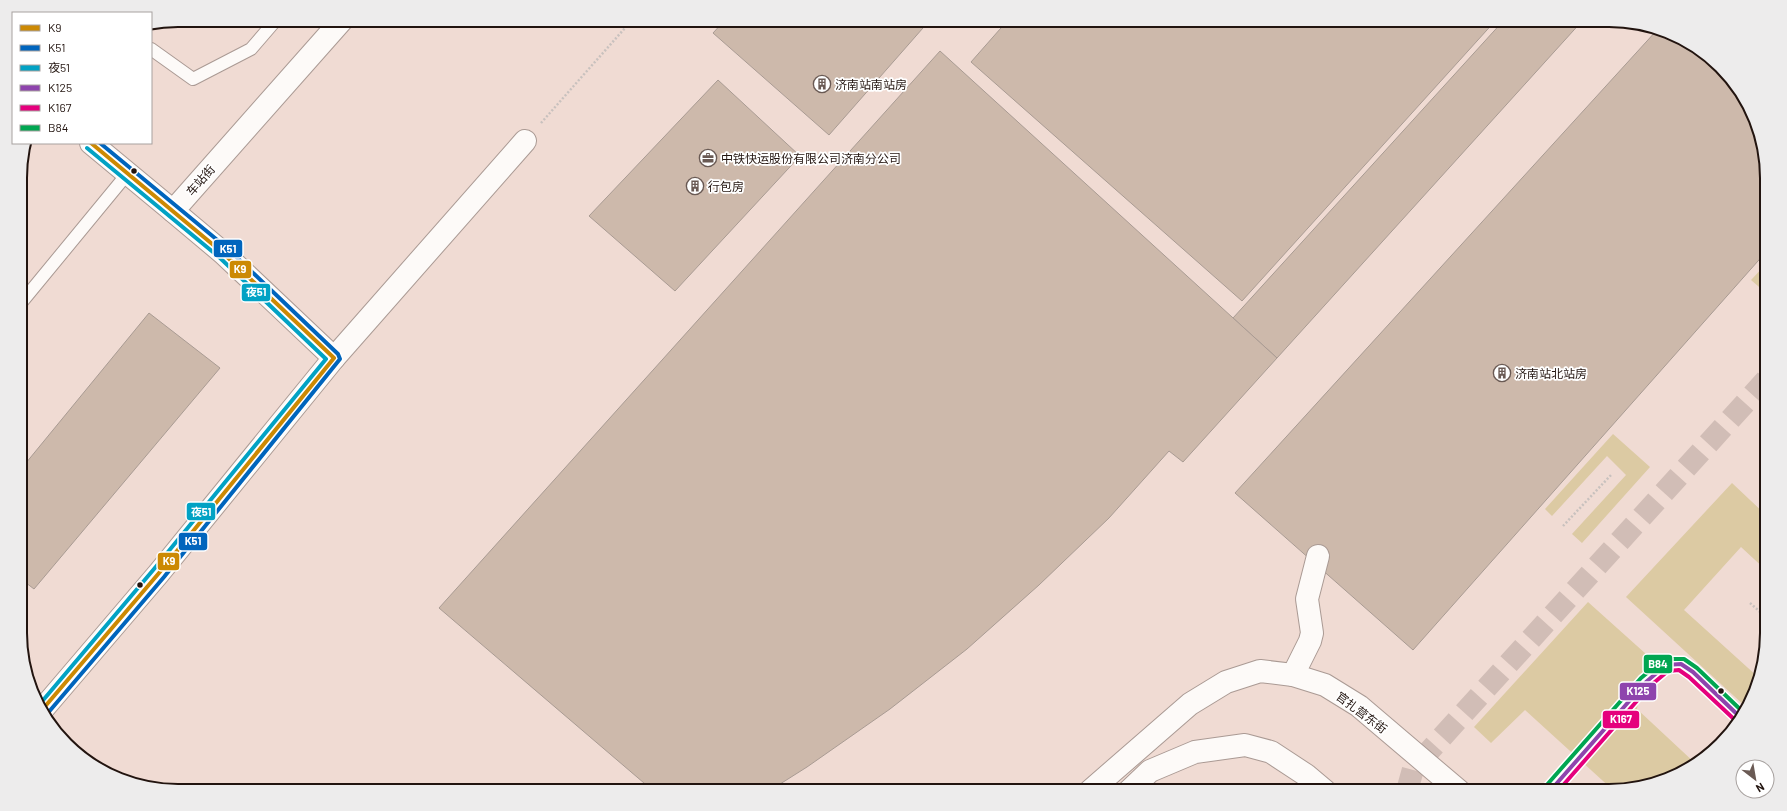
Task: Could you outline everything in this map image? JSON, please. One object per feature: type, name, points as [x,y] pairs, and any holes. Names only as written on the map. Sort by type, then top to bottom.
[{"type":"street","name":"车站街","points":[[173,211],[336,27]]},
{"type":"street","points":[[46,706],[159,573],[334,358],[525,141]]},
{"type":"street","points":[[92,144],[223,253],[334,358]]},
{"type":"street","points":[[1293,675],[1310,640],[1312,632],[1307,599],[1318,556]]},
{"type":"street","name":"官扎营东街","points":[[1098,784],[1190,704],[1226,682],[1260,671],[1293,675],[1325,685],[1358,706],[1451,784]]},
{"type":"street","points":[[1136,784],[1150,771],[1195,752],[1245,746],[1271,752],[1306,775],[1317,784]]},
{"type":"lane","points":[[152,50],[193,78],[250,49],[270,27]]},
{"type":"lane","points":[[27,297],[128,173]]},
{"type":"path","points":[[525,141],[626,27]]},
{"type":"path","points":[[1563,526],[1611,475]]},
{"type":"path","points":[[1750,603],[1760,612]]},
{"type":"shaded area","points":[[1760,270],[1760,288],[1751,280]]},
{"type":"shaded area","points":[[1613,434],[1650,467],[1582,543],[1572,534],[1626,475],[1607,456],[1552,516],[1545,509]]},
{"type":"shaded area","points":[[1732,483],[1760,509],[1760,565],[1741,547],[1684,610],[1754,674],[1742,704],[1626,597]]},
{"type":"shaded area","points":[[1588,602],[1646,654],[1637,709],[1691,759],[1676,768],[1648,779],[1628,783],[1606,784],[1525,710],[1491,743],[1474,727]]},
{"type":"building","name":"济南站南站房","points":[[719,27],[924,27],[829,135],[713,33]]},
{"type":"building","points":[[1002,27],[1490,27],[1242,301],[971,62]]},
{"type":"building","points":[[1498,27],[1577,27],[1277,358],[1233,318]]},
{"type":"building","name":"济南站北站房","points":[[1654,34],[1684,47],[1701,58],[1716,71],[1729,86],[1740,103],[1748,120],[1755,139],[1759,159],[1760,259],[1413,650],[1235,493]]},
{"type":"building","points":[[940,51],[1277,358],[1183,462],[1169,451],[1109,518],[1039,585],[967,649],[890,709],[780,784],[645,784],[439,608]]},
{"type":"building","name":"行包房","points":[[718,80],[800,156],[675,291],[589,216]]},
{"type":"building","points":[[149,313],[220,368],[34,589],[27,584],[27,462]]},
{"type":"tunnel","points":[[1409,784],[1413,769],[1760,387]]},
{"type":"transit line","name":"K9","points":[[46,706],[159,573],[334,358],[223,253],[92,144]]},
{"type":"transit line","name":"K51","points":[[49,711],[164,577],[340,359],[338,354],[227,248],[101,144]]},
{"type":"transit line","name":"夜51","points":[[43,700],[154,569],[326,359],[219,257],[87,148]]},
{"type":"transit line","name":"B84","points":[[1548,784],[1641,678],[1664,659],[1684,659],[1697,668],[1740,709]]},
{"type":"transit line","name":"K125","points":[[1556,784],[1646,682],[1666,665],[1681,664],[1693,672],[1736,713]]},
{"type":"transit line","name":"K167","points":[[1564,784],[1650,686],[1668,671],[1679,670],[1689,677],[1733,718]]},
{"type":"place","name":"济南站南站房","points":[[822,84]]},
{"type":"place","name":"中铁快运股份有限公司济南分公司","points":[[708,158]]},
{"type":"place","name":"行包房","points":[[695,186]]},
{"type":"place","name":"济南站北站房","points":[[1502,373]]}]
